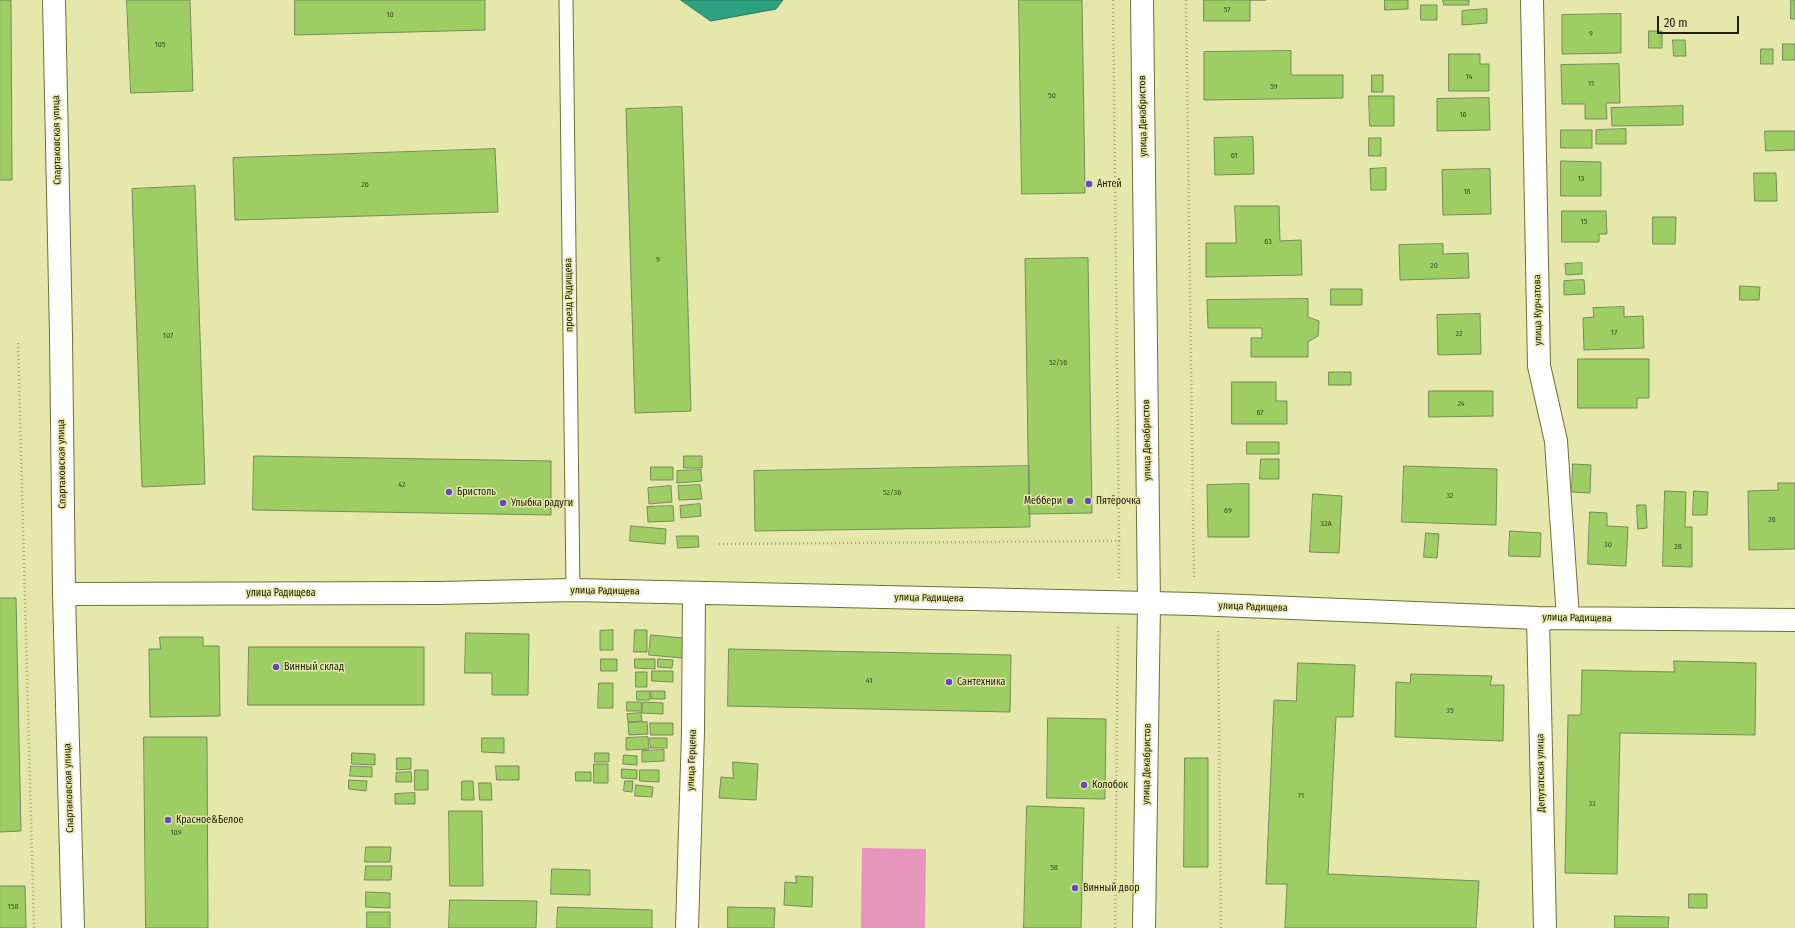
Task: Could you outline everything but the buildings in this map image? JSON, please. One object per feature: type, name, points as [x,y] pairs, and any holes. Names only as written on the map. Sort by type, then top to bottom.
[{"type":"street","name":"Спартаковская улица","points":[[54,0],[61,336],[64,594],[73,928]]},
{"type":"street","name":"улица Декабристов","points":[[1142,0],[1149,604],[1144,928]]},
{"type":"street","name":"улица Курчатова","points":[[1532,0],[1539,366],[1556,441],[1568,618]]},
{"type":"street","name":"улица Радищева","points":[[64,594],[439,593],[573,590],[1194,604],[1538,618],[1795,620]]},
{"type":"street","name":"улица Герцена","points":[[687,928],[693,732],[694,593]]},
{"type":"street","name":"Депутатская улица","points":[[1538,618],[1545,928]]},
{"type":"lane","name":"проезд Радищева","points":[[566,0],[573,590]]},
{"type":"path","points":[[1113,0],[1119,541],[1115,928]]},
{"type":"path","points":[[1186,0],[1194,604]]},
{"type":"path","points":[[18,343],[34,928]]},
{"type":"path","points":[[719,544],[1119,541]]},
{"type":"path","points":[[1218,605],[1221,928]]},
{"type":"shaded area","points":[[681,0],[783,0],[776,9],[711,21]]},
{"type":"shaded area","points":[[862,848],[926,849],[925,928],[861,928]]},
{"type":"place","name":"Антей","points":[[1089,184]]},
{"type":"place","name":"Бристоль","points":[[449,492]]},
{"type":"place","name":"Меббери","points":[[1070,501]]},
{"type":"place","name":"Пятёрочка","points":[[1088,501]]},
{"type":"place","name":"Улыбка радуги","points":[[503,503]]},
{"type":"place","name":"Винный склад","points":[[276,667]]},
{"type":"place","name":"Сантехника","points":[[949,682]]},
{"type":"place","name":"Колобок","points":[[1084,785]]},
{"type":"place","name":"Красное&Белое","points":[[168,820]]},
{"type":"place","name":"Винный двор","points":[[1075,888]]}]
